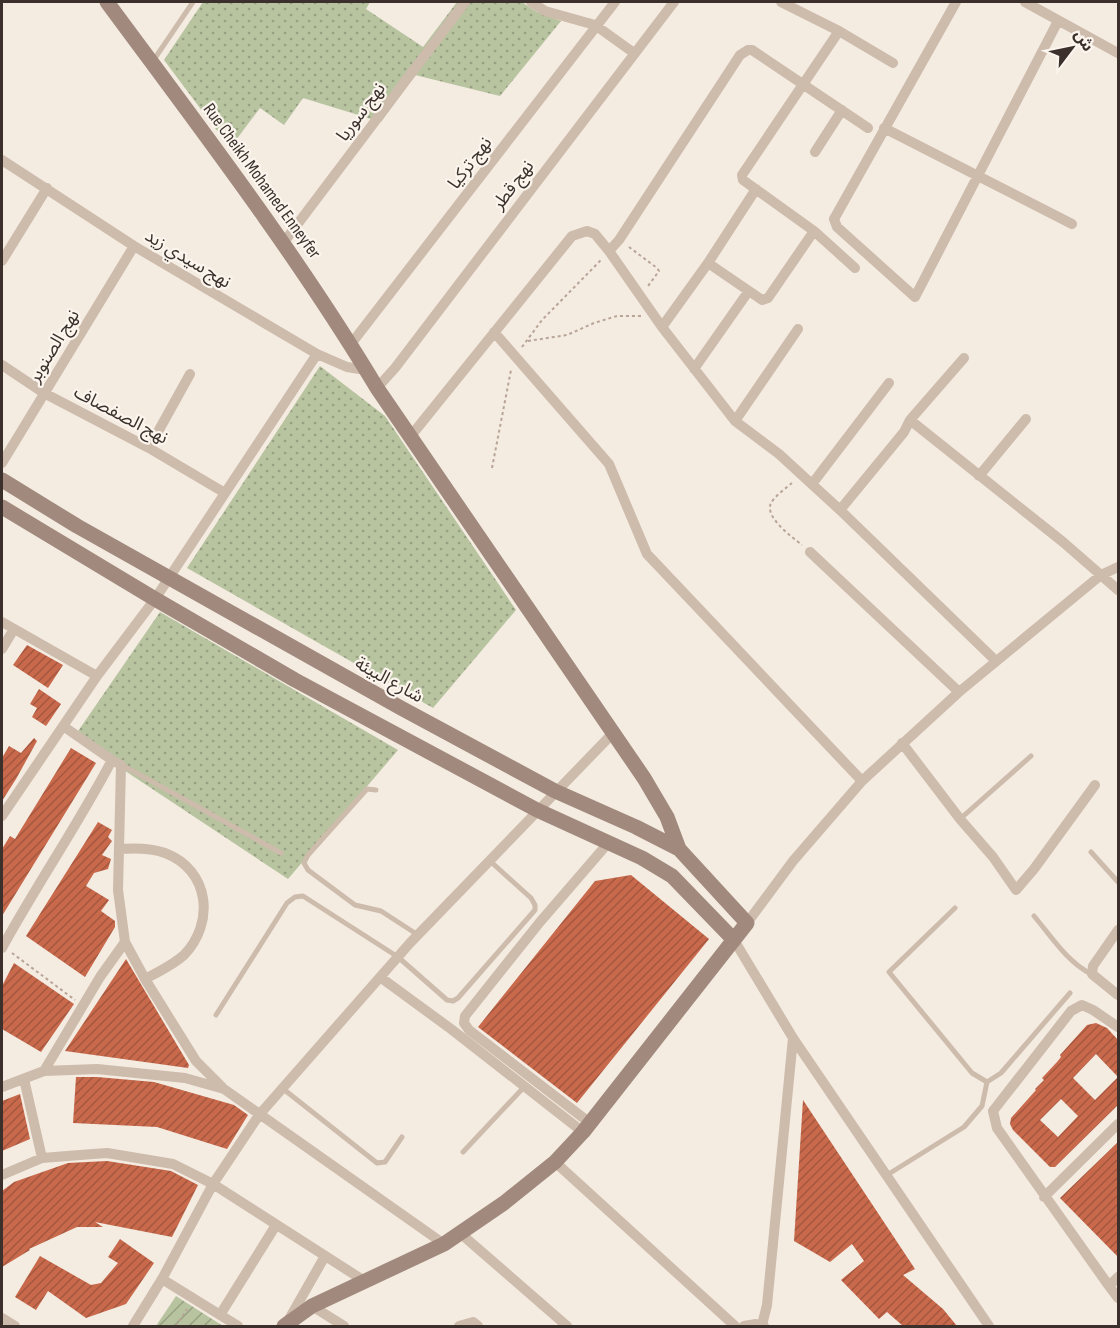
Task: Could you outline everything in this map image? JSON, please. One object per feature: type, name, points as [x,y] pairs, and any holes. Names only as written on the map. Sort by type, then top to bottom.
[{"type":"street","name":"Rue Cheikh Mohamed Enneyfer","points":[[107,2],[284,242],[377,388],[644,778],[667,817],[679,849]]},
{"type":"street","name":"نهج سوريا","points":[[284,242],[464,2]]},
{"type":"street","points":[[531,2],[545,11],[595,25],[634,53]]},
{"type":"street","name":"نهج تركيا","points":[[351,344],[615,2]]},
{"type":"street","name":"نهج قطر","points":[[377,388],[674,2]]},
{"type":"street","points":[[781,2],[839,31],[893,63]]},
{"type":"street","points":[[956,2],[834,219],[834,224],[915,297],[1058,21]]},
{"type":"street","points":[[1025,2],[1119,53]]},
{"type":"street","points":[[839,31],[742,175],[743,180],[814,231],[855,268]]},
{"type":"street","points":[[609,251],[619,240],[744,52],[752,50],[868,128]]},
{"type":"street","points":[[815,152],[842,110]]},
{"type":"street","points":[[884,128],[1072,224]]},
{"type":"street","name":"نهج سيدي زيد","points":[[2,159],[134,246],[317,354],[347,367],[366,369]]},
{"type":"street","points":[[2,261],[47,188]]},
{"type":"street","points":[[662,327],[708,263],[756,189]]},
{"type":"street","points":[[410,437],[572,236],[587,231],[595,234],[662,327],[735,421],[779,454],[812,484],[996,661]]},
{"type":"street","points":[[708,263],[762,300],[768,298],[814,231]]},
{"type":"street","name":"نهج الصنوبر","points":[[2,463],[134,246]]},
{"type":"street","points":[[694,369],[748,291]]},
{"type":"street","points":[[735,421],[798,329]]},
{"type":"street","points":[[494,332],[609,464],[647,554],[862,781]]},
{"type":"street","points":[[2,816],[97,676],[155,599],[317,354]]},
{"type":"street","points":[[840,510],[904,432],[910,420],[964,358]]},
{"type":"street","name":"نهج الصفصاف","points":[[2,365],[44,393],[149,448],[225,493]]},
{"type":"street","points":[[149,448],[190,374]]},
{"type":"street","points":[[812,484],[889,383]]},
{"type":"street","points":[[979,476],[1026,419]]},
{"type":"street","points":[[910,420],[1119,590]]},
{"type":"street","name":"شارع البيئة","points":[[2,480],[77,526],[277,641],[555,792],[636,826],[679,849],[747,923]]},
{"type":"street","points":[[2,507],[295,680],[537,810],[642,858],[672,876],[734,940],[793,1038],[989,1326]]},
{"type":"street","points":[[810,552],[959,692]]},
{"type":"street","points":[[285,1326],[312,1306],[444,1244],[504,1203],[555,1162],[586,1127],[734,940],[793,861],[862,781],[902,742],[996,661],[1101,575],[1119,567]]},
{"type":"street","points":[[2,622],[97,676]]},
{"type":"street","points":[[2,649],[14,629]]},
{"type":"street","points":[[63,726],[116,763]]},
{"type":"street","points":[[133,1326],[162,1279],[213,1184],[259,1115],[418,935],[614,732]]},
{"type":"street","points":[[902,742],[960,819],[993,857],[1016,890],[1095,785]]},
{"type":"street","points":[[116,763],[120,849],[118,890],[125,942],[196,1061],[224,1089],[259,1115],[444,1244]]},
{"type":"street","points":[[2,946],[16,920],[116,763]]},
{"type":"street","points":[[586,1127],[469,1030],[464,1023],[465,1016],[533,931],[609,842]]},
{"type":"street","points":[[120,849],[144,848],[166,853],[181,862],[194,875],[203,893],[204,911],[200,931],[192,945],[182,957],[145,979]]},
{"type":"street","points":[[1119,930],[1093,966],[1092,974],[1119,995]]},
{"type":"street","points":[[44,1071],[82,1005],[125,942]]},
{"type":"street","points":[[380,977],[525,1086],[586,1127]]},
{"type":"street","points":[[1119,1027],[1082,1005],[1071,1011],[993,1111],[997,1128],[1044,1197],[1119,1298]]},
{"type":"street","points":[[744,1326],[750,1324],[763,1326],[767,1305],[793,1038]]},
{"type":"street","points":[[2,1087],[44,1071],[97,1069],[185,1078],[224,1089]]},
{"type":"street","points":[[24,1079],[42,1158]]},
{"type":"street","points":[[1044,1197],[1119,1124]]},
{"type":"street","points":[[2,1175],[42,1158],[107,1153],[173,1164],[213,1184],[366,1282]]},
{"type":"street","points":[[555,1162],[735,1326]]},
{"type":"street","points":[[220,1316],[276,1225]]},
{"type":"street","points":[[460,1233],[567,1326]]},
{"type":"street","points":[[285,1326],[325,1256]]},
{"type":"street","points":[[1109,1286],[1119,1277]]},
{"type":"street","points":[[162,1279],[238,1326]]},
{"type":"street","points":[[312,1306],[344,1326]]},
{"type":"street","points":[[2,1318],[15,1326]]},
{"type":"street","points":[[459,1326],[473,1322],[478,1326]]},
{"type":"lane","points":[[152,62],[193,2]]},
{"type":"lane","points":[[960,819],[1031,756]]},
{"type":"lane","points":[[116,763],[281,853]]},
{"type":"lane","points":[[376,790],[367,789],[308,855],[304,863],[308,870],[355,905],[381,911],[418,935]]},
{"type":"lane","points":[[1091,852],[1119,882]]},
{"type":"lane","points":[[216,1015],[287,903],[295,897],[303,896],[398,957],[447,1000],[453,1001],[535,910],[536,905],[531,898],[490,861]]},
{"type":"lane","points":[[955,908],[889,972],[972,1073],[987,1082]]},
{"type":"lane","points":[[1034,916],[1072,961],[1081,969],[1092,974]]},
{"type":"lane","points":[[887,1176],[964,1127],[982,1106],[987,1082],[1001,1073],[1070,993]]},
{"type":"lane","points":[[464,1152],[525,1086]]},
{"type":"lane","points":[[282,1088],[377,1162],[385,1161],[402,1137]]},
{"type":"path","points":[[619,240],[657,268],[658,271],[641,296]]},
{"type":"path","points":[[492,468],[514,357],[549,313],[609,251]]},
{"type":"path","points":[[526,342],[567,335],[617,316],[656,316]]},
{"type":"path","points":[[801,474],[771,503],[770,512],[775,521],[810,552]]},
{"type":"path","points":[[2,946],[82,1005]]},
{"type":"path","points":[[176,1326],[194,1299]]},
{"type":"green space","points":[[203,2],[370,2],[366,9],[423,47],[457,2],[522,2],[537,12],[561,21],[500,96],[415,75],[381,122],[303,98],[284,125],[260,108],[230,148],[164,60]]},
{"type":"green space","points":[[320,366],[385,416],[516,610],[433,708],[187,568]]},
{"type":"green space","points":[[160,612],[398,750],[288,879],[74,737]]},
{"type":"green space","points":[[176,1296],[223,1326],[156,1326]]},
{"type":"building","points":[[27,645],[63,665],[48,688],[13,665]]},
{"type":"building","points":[[39,689],[61,704],[46,726],[32,717],[37,708],[30,704]]},
{"type":"building","points":[[34,738],[37,741],[2,801],[2,758],[9,746],[21,753]]},
{"type":"building","points":[[71,748],[96,763],[2,916],[2,849],[10,836],[15,839]]},
{"type":"building","points":[[98,822],[112,830],[108,837],[112,841],[102,855],[111,859],[108,869],[94,873],[86,886],[109,900],[101,911],[115,921],[115,927],[85,977],[26,936]]},
{"type":"building","points":[[631,875],[709,939],[577,1103],[478,1027],[595,881]]},
{"type":"building","points":[[126,959],[189,1065],[188,1068],[65,1051]]},
{"type":"building","points":[[14,963],[74,1004],[41,1052],[2,1029],[2,986]]},
{"type":"building","points":[[1096,1023],[1107,1028],[1119,1041],[1119,1104],[1055,1167],[1050,1167],[1013,1130],[1010,1124],[1011,1118],[1044,1080],[1042,1078],[1061,1057],[1060,1055],[1087,1025]],"holes":[[[1096,1054],[1118,1077],[1095,1100],[1073,1078]],[[1061,1099],[1078,1116],[1058,1137],[1040,1120]]]},
{"type":"building","points":[[76,1077],[154,1082],[234,1105],[248,1115],[227,1149],[157,1127],[73,1123]]},
{"type":"building","points":[[20,1094],[30,1139],[2,1151],[2,1101]]},
{"type":"building","points":[[803,1100],[915,1269],[903,1275],[943,1309],[957,1326],[903,1326],[887,1312],[879,1319],[841,1280],[864,1261],[852,1244],[830,1262],[794,1241]]},
{"type":"building","points":[[1119,1141],[1119,1258],[1060,1198]]},
{"type":"building","points":[[107,1161],[171,1171],[198,1185],[172,1237],[95,1222],[103,1227],[77,1227],[29,1249],[2,1267],[2,1191],[14,1182],[68,1163]]},
{"type":"building","points":[[120,1239],[154,1263],[126,1304],[86,1318],[48,1291],[36,1310],[15,1297],[40,1256],[91,1285],[101,1283],[118,1263],[108,1257]]}]
